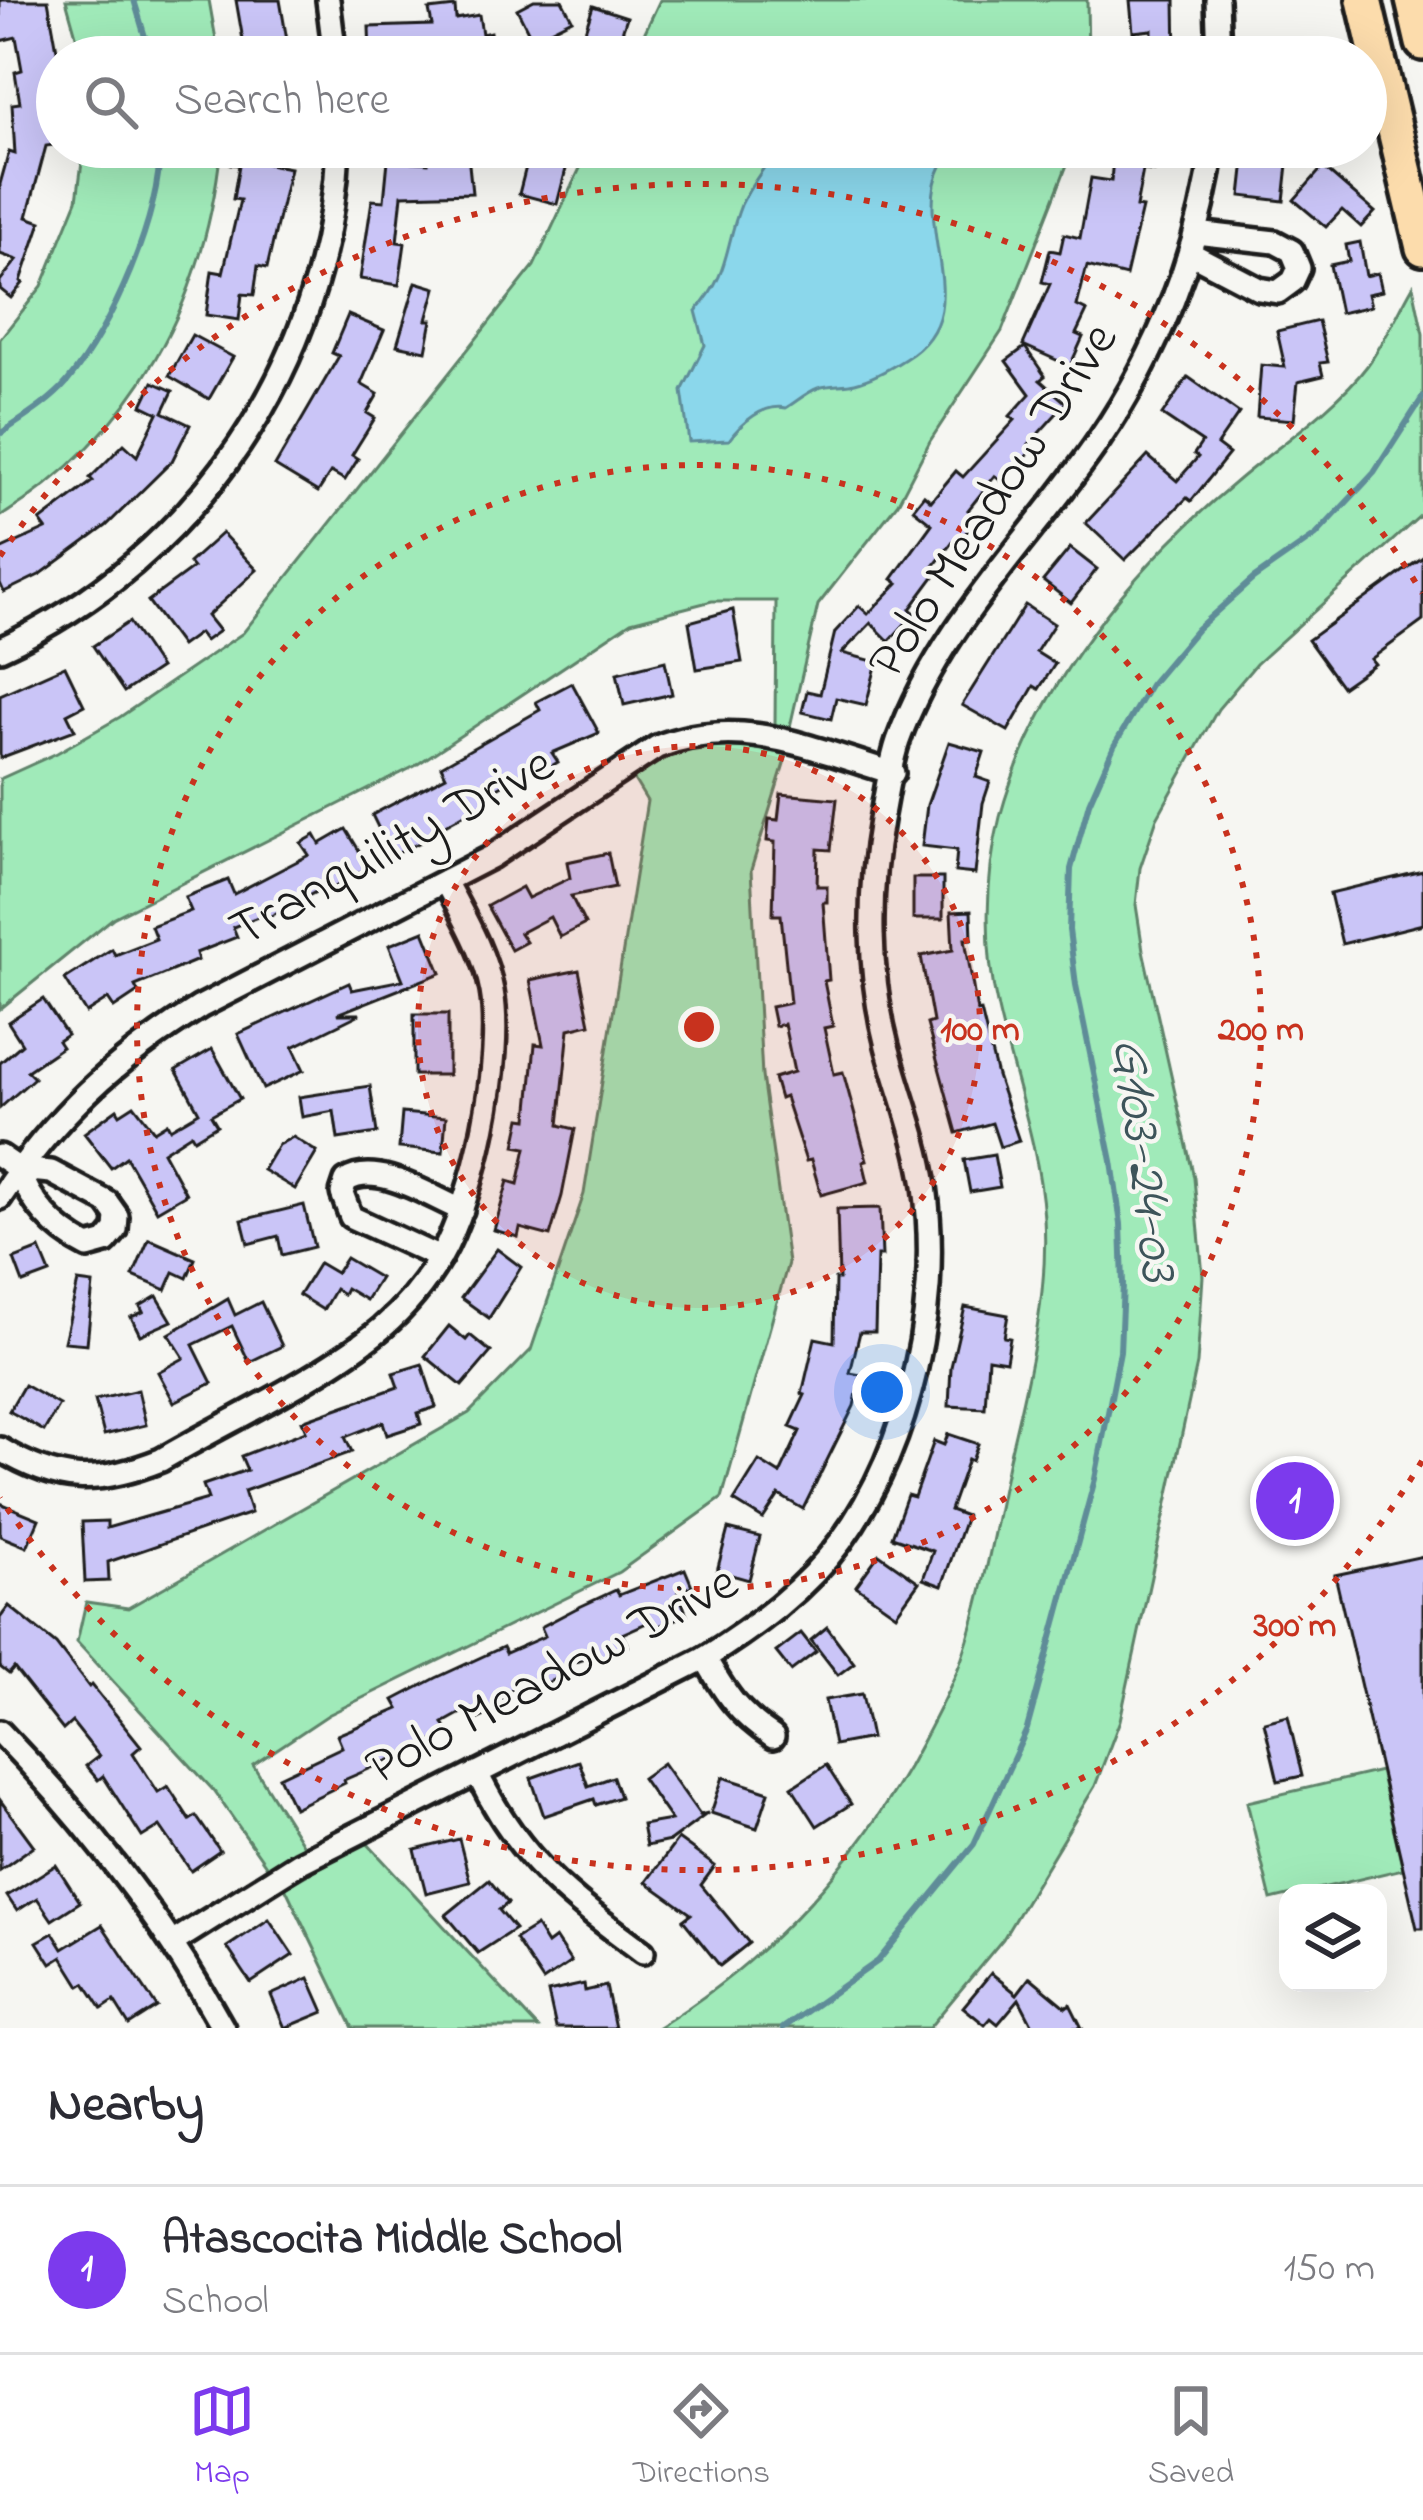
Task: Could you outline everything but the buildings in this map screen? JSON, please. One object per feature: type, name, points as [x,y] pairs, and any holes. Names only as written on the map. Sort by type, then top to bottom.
[{"type":"main road","points":[[1364,0],[1373,36]]},
{"type":"main road","points":[[1413,0],[1423,43]]},
{"type":"main road","points":[[1387,97],[1423,248]]},
{"type":"street","points":[[328,0],[332,36]]},
{"type":"street","points":[[1217,0],[1218,36]]},
{"type":"street","points":[[0,649],[68,612],[128,570],[207,490],[237,450],[281,374],[303,323],[329,228],[336,168]]},
{"type":"street","name":"Polo Meadow Drive","points":[[172,1943],[299,1863],[705,1658],[788,1598],[842,1540],[890,1446],[914,1360],[928,1265],[927,1205],[916,1142],[886,1041],[874,949],[875,859],[896,746],[931,669],[982,589],[1072,477],[1122,403],[1165,320],[1193,243],[1209,168]]},
{"type":"street","name":"Tranquility Drive","points":[[0,1198],[67,1109],[154,1036],[200,1007],[540,828],[633,760],[682,737],[722,731],[756,734],[892,773]]},
{"type":"street","points":[[0,1449],[48,1473],[85,1479],[127,1474],[161,1460],[351,1352],[405,1306],[440,1258],[462,1210],[487,1102],[494,1014],[486,968],[445,881]]},
{"type":"street","points":[[0,1156],[19,1169],[51,1172],[107,1202],[117,1216],[116,1230],[106,1242],[88,1247],[74,1240],[28,1198],[19,1169]]},
{"type":"street","points":[[440,1258],[351,1216],[342,1193],[346,1181],[358,1173],[376,1174],[462,1210]]},
{"type":"street","points":[[705,1658],[728,1700],[773,1737]]},
{"type":"street","points":[[0,1732],[172,1943],[223,2028]]},
{"type":"street","points":[[477,1773],[509,1832],[540,1870],[643,1952]]},
{"type":"green space","points":[[66,0],[209,0],[215,36],[76,36]]},
{"type":"green space","points":[[660,0],[1087,0],[1088,36],[643,36]]},
{"type":"green space","points":[[81,168],[218,168],[199,259],[155,359],[89,446],[48,484],[0,517],[0,339],[42,286],[77,200]]},
{"type":"green space","points":[[580,168],[1066,168],[1002,331],[930,441],[898,503],[818,605],[789,731],[775,726],[776,601],[712,601],[631,622],[415,766],[113,918],[0,1009],[0,779],[120,717],[243,633],[534,266]]},
{"type":"green space","points":[[1413,286],[1423,334],[1423,513],[1256,664],[1218,709],[1157,818],[1140,868],[1136,905],[1194,1178],[1203,1276],[1197,1364],[1120,1720],[1095,1786],[1003,1939],[929,2028],[657,2028],[738,1970],[842,1865],[923,1740],[954,1679],[970,1633],[1029,1370],[1045,1248],[1041,1191],[993,986],[989,938],[995,840],[1016,768],[1064,675],[1127,589],[1200,514],[1354,381],[1380,347]]},
{"type":"green space","points":[[714,742],[787,754],[751,870],[762,1076],[788,1263],[722,1498],[619,1572],[328,1715],[253,1765],[304,1847],[268,1868],[213,1790],[77,1642],[86,1602],[128,1608],[469,1413],[531,1350],[584,1194],[647,801],[633,778],[677,751]]},
{"type":"green space","points":[[1380,1771],[1403,1869],[1339,1884],[1279,1884],[1279,1898],[1271,1900],[1247,1802]]},
{"type":"green space","points":[[366,1842],[538,2028],[353,2028],[285,1887]]},
{"type":"water","points":[[763,168],[941,168],[933,215],[942,294],[939,318],[928,340],[881,373],[855,383],[818,388],[786,408],[761,411],[729,440],[689,442],[682,391],[705,345],[696,311],[721,273],[749,190]]},
{"type":"waterway","points":[[134,0],[145,36]]},
{"type":"waterway","points":[[0,434],[60,389],[101,332],[142,238],[158,168]]},
{"type":"waterway","name":"G103-24-03","points":[[783,2028],[878,1961],[974,1844],[1027,1729],[1095,1479],[1120,1351],[1123,1284],[1112,1161],[1069,930],[1071,869],[1089,803],[1114,746],[1150,685],[1197,629],[1253,579],[1316,535],[1374,473],[1423,397]]},
{"type":"place","name":"Atascocita Middle School","points":[[1295,1501]]}]
